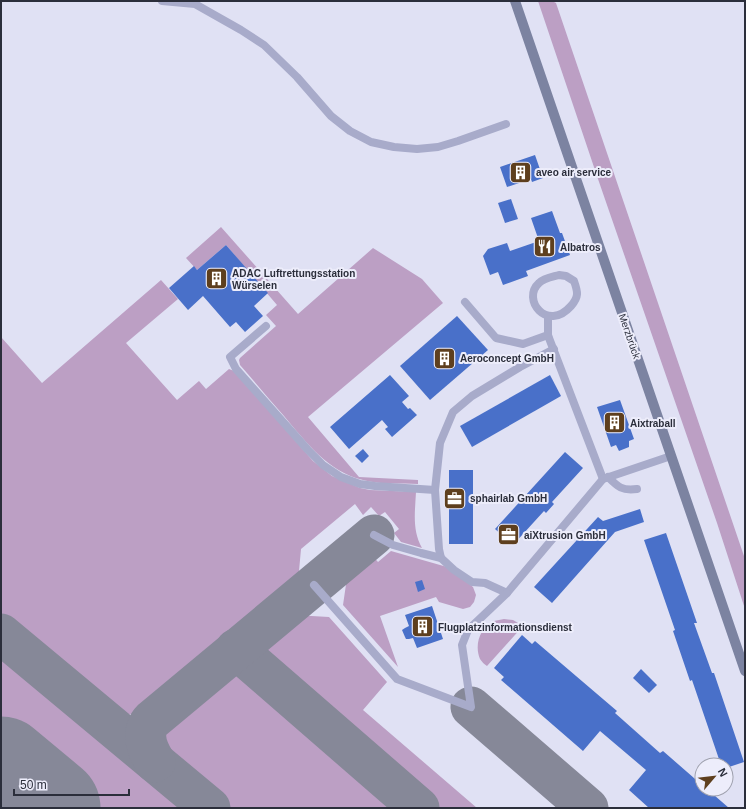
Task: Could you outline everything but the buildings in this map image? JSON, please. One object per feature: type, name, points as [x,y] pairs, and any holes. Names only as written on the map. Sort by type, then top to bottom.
[{"type":"main road","name":"Merzbrück","points":[[515,1],[745,670]]},
{"type":"lane","points":[[162,1],[195,3],[264,45],[297,77],[331,116],[350,131],[371,142],[394,147],[417,149],[438,147],[458,142],[506,124]]},
{"type":"lane","points":[[559,275],[566,276],[574,281],[578,290],[574,302],[566,312],[561,315],[548,316],[542,313],[534,303],[533,298],[536,286],[540,282],[550,277],[559,275]]},
{"type":"lane","points":[[465,302],[496,338],[523,344],[548,335]]},
{"type":"lane","points":[[548,316],[548,335],[606,478],[622,489],[637,489]]},
{"type":"lane","points":[[266,326],[230,357],[236,369],[323,465],[341,477],[360,484],[434,490]]},
{"type":"lane","points":[[441,558],[434,490],[440,443],[453,412],[472,396],[520,367],[554,349]]},
{"type":"lane","points":[[314,585],[398,679],[470,707],[462,645],[468,630],[506,593],[606,478],[671,456]]},
{"type":"lane","points":[[374,535],[393,545],[441,558],[454,570],[472,582],[485,583],[506,593]]},
{"type":"shaded area","points":[[538,1],[552,1],[556,3],[745,559],[745,609],[717,523]]},
{"type":"shaded area","points":[[221,227],[298,314],[373,248],[422,279],[443,303],[308,417],[359,477],[418,480],[418,484],[370,482],[350,476],[328,463],[309,446],[240,365],[240,358],[276,326],[266,315],[277,305],[226,245],[197,270],[186,258]]},
{"type":"shaded area","points":[[161,280],[178,299],[126,343],[177,400],[199,381],[206,389],[229,369],[234,371],[313,461],[332,476],[360,488],[370,490],[416,492],[415,528],[422,548],[401,542],[394,533],[399,529],[385,512],[379,516],[371,507],[363,515],[355,504],[301,549],[298,582],[142,711],[134,714],[125,714],[114,712],[1,619],[1,337],[42,383]]},
{"type":"shaded area","points":[[391,551],[447,567],[473,587],[476,595],[474,602],[470,607],[463,609],[439,602],[436,597],[380,616],[398,667],[343,605],[348,571],[369,552],[378,562]]},
{"type":"shaded area","points":[[294,615],[329,617],[387,682],[363,710],[477,808],[229,808],[167,756],[162,743],[163,730],[170,720]]},
{"type":"shaded area","points":[[504,619],[513,620],[523,626],[487,666],[480,659],[478,654],[478,642],[482,632],[489,624],[494,621]]},
{"type":"shaded area","points":[[1,651],[190,808],[81,808],[1,741]]},
{"type":"taxiway","points":[[155,762],[146,741],[147,728],[152,720],[374,535]]},
{"type":"taxiway","points":[[1,634],[210,808]]},
{"type":"taxiway","points":[[236,649],[419,808]]},
{"type":"taxiway","points":[[471,707],[588,808]]},
{"type":"runway","points":[[1,768],[49,808]]},
{"type":"place","name":"aveo air service","points":[[521,172]]},
{"type":"place","name":"Albatros","points":[[544,247]]},
{"type":"place","name":"ADAC Luftrettungsstation Würselen","points":[[217,279]]},
{"type":"place","name":"Aeroconcept GmbH","points":[[444,358]]},
{"type":"place","name":"Aixtraball","points":[[615,423]]},
{"type":"place","name":"sphairlab GmbH","points":[[455,498]]},
{"type":"place","name":"aiXtrusion GmbH","points":[[509,535]]},
{"type":"place","name":"Flugplatzinformationsdienst","points":[[423,627]]}]
